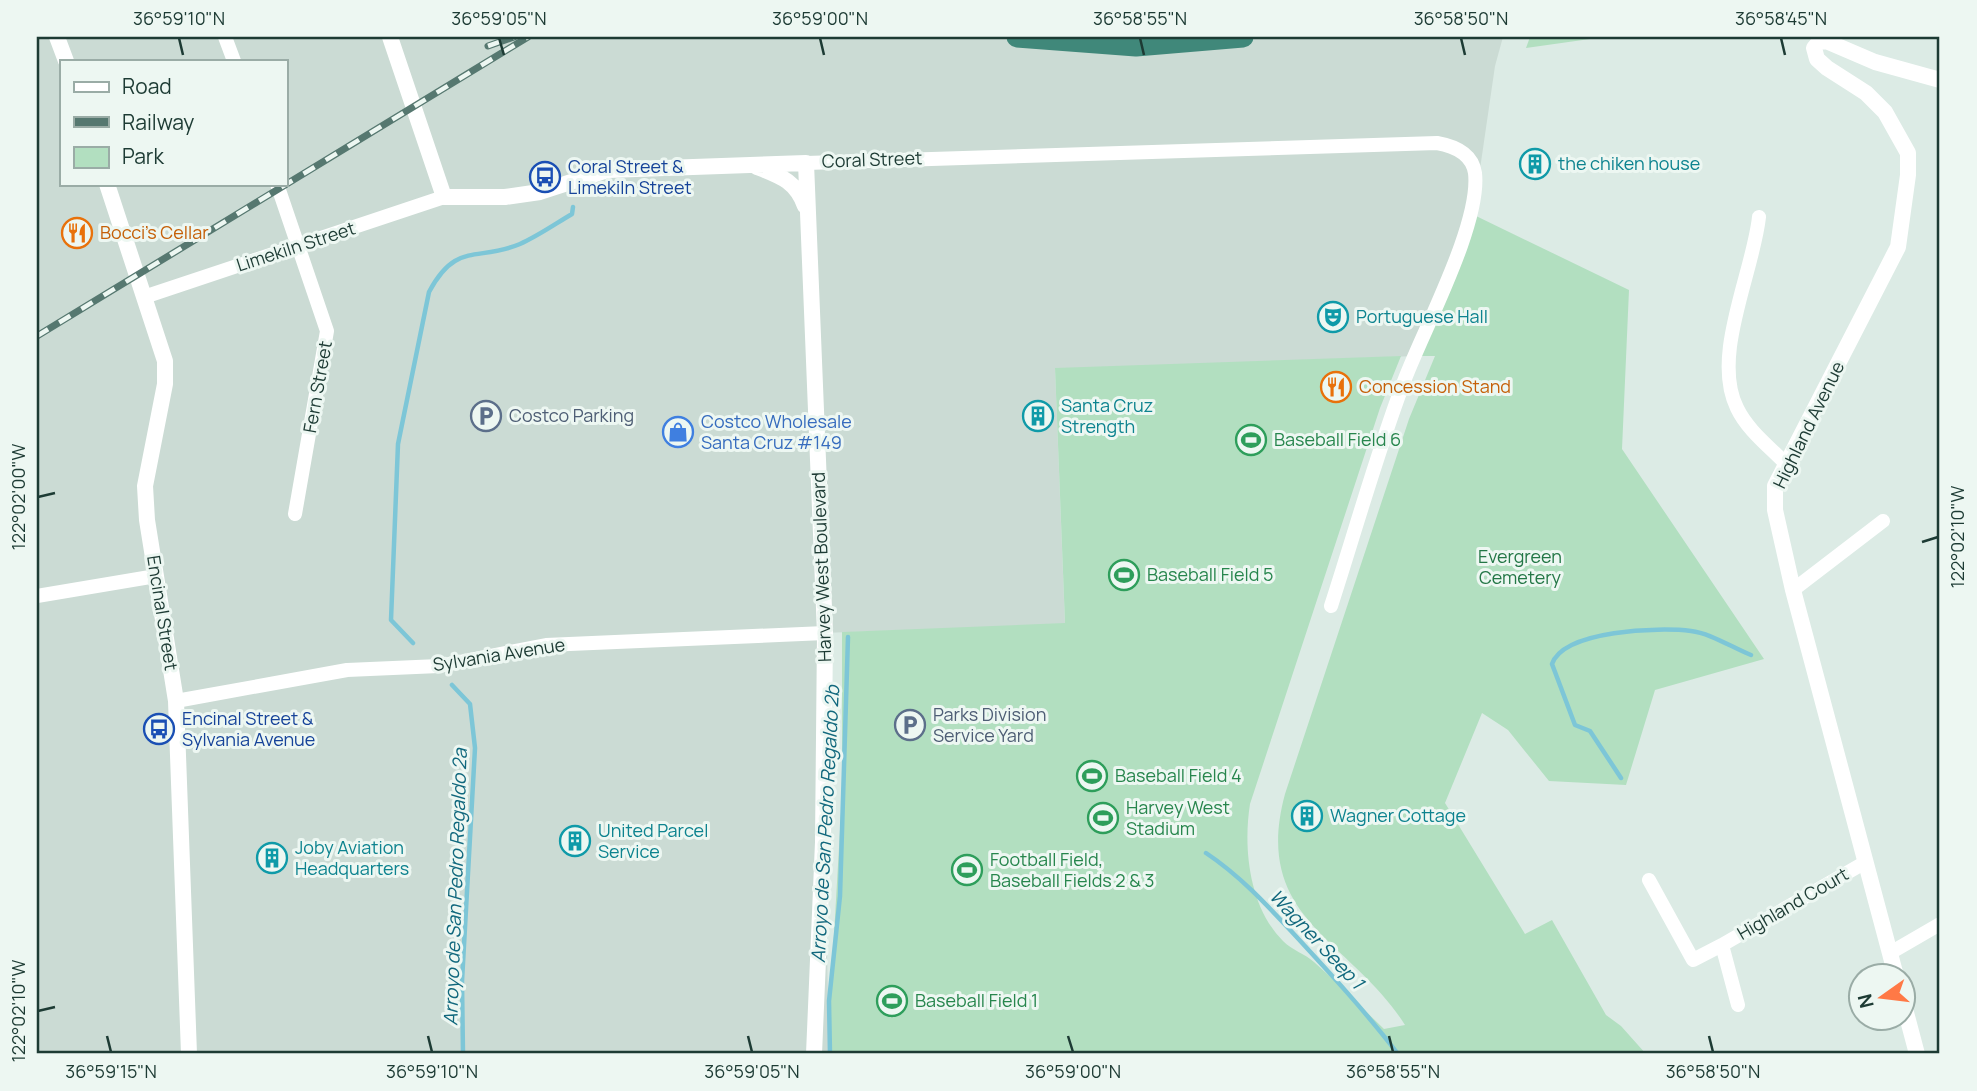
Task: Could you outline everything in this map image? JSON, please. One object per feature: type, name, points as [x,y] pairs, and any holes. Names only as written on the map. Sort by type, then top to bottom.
[{"type":"highway","points":[[1017,37],[1136,46],[1243,37]]},
{"type":"street","points":[[57,37],[65,60]]},
{"type":"street","points":[[225,37],[234,60]]},
{"type":"street","points":[[390,37],[444,197]]},
{"type":"street","name":"Highland Avenue","points":[[1892,962],[1793,590],[1775,510],[1775,486],[1898,247],[1909,175],[1908,153],[1885,112],[1866,93],[1817,59],[1814,48],[1819,42],[1826,41],[1875,62],[1940,80]]},
{"type":"street","name":"Coral Street","points":[[444,197],[505,197],[540,192],[608,170],[1437,143],[1460,150],[1468,158],[1475,172],[1473,199],[1459,251],[1403,384],[1331,606]]},
{"type":"street","name":"Harvey West Boulevard","points":[[806,163],[825,633],[823,842],[814,1054]]},
{"type":"street","points":[[750,165],[791,182],[800,192],[809,218]]},
{"type":"street","name":"Encinal Street","points":[[108,186],[146,296],[165,361],[165,384],[145,486],[176,701],[189,1054]]},
{"type":"street","name":"Fern Street","points":[[278,186],[327,331],[295,514]]},
{"type":"street","name":"Limekiln Street","points":[[146,296],[444,197]]},
{"type":"street","points":[[1759,217],[1733,334],[1728,364],[1729,387],[1737,409],[1749,428],[1787,465]]},
{"type":"street","points":[[1793,590],[1883,521]]},
{"type":"street","points":[[37,596],[156,576]]},
{"type":"street","name":"Sylvania Avenue","points":[[176,701],[347,670],[439,666],[546,645],[825,633]]},
{"type":"street","name":"Highland Court","points":[[1648,880],[1693,960],[1864,863]]},
{"type":"street","points":[[1890,953],[1940,924]]},
{"type":"street","name":"Highland Court","points":[[1722,945],[1738,1005]]},
{"type":"street","points":[[1910,1032],[1915,1054]]},
{"type":"shaded area","points":[[37,37],[1503,37],[1495,66],[1472,224],[1416,356],[1055,369],[1065,625],[821,633],[829,1054],[37,1054]]},
{"type":"green space","points":[[1530,37],[1604,37],[1526,48]]},
{"type":"green space","name":"Evergreen Cemetery","points":[[1474,215],[1629,290],[1622,449],[1764,659],[1655,690],[1626,785],[1549,781],[1508,730],[1482,713],[1445,803],[1525,934],[1552,920],[1606,1015],[1621,1026],[1646,1054],[830,1054],[829,1022],[842,795],[842,632],[1065,623],[1055,368],[1401,356],[1380,408],[1250,804],[1247,839],[1256,894],[1272,927],[1283,941],[1314,962],[1384,1029],[1405,1025],[1383,996],[1312,924],[1294,900],[1282,871],[1278,837],[1285,794],[1409,419],[1435,356],[1416,356]]},
{"type":"waterway","name":"Arroyo de San Pedro Regaldo 2a","points":[[413,643],[391,620],[398,444],[429,292],[439,276],[458,259],[520,244],[572,214],[573,207]]},
{"type":"waterway","points":[[1621,778],[1590,731],[1575,725],[1552,664],[1560,653],[1574,644],[1614,633],[1676,630],[1706,635],[1751,655]]},
{"type":"waterway","name":"Arroyo de San Pedro Regaldo 2b","points":[[830,1054],[829,1001],[840,896],[848,637]]},
{"type":"waterway","name":"Arroyo de San Pedro Regaldo 2a","points":[[452,685],[470,704],[475,748],[462,981],[463,1054]]},
{"type":"waterway","name":"Wagner Seep 1","points":[[1206,853],[1241,880],[1272,911],[1373,1022],[1398,1054]]},
{"type":"railway","points":[[488,46],[514,37]]},
{"type":"railway","points":[[287,184],[528,37]]},
{"type":"railway","points":[[37,336],[283,186]]},
{"type":"place","name":"the chiken house","points":[[1535,164]]},
{"type":"place","name":"Coral Street & Limekiln Street","points":[[545,177]]},
{"type":"place","name":"Bocci's Cellar","points":[[77,233]]},
{"type":"place","name":"Portuguese Hall","points":[[1333,317]]},
{"type":"place","name":"Concession Stand","points":[[1336,387]]},
{"type":"place","name":"Costco Parking","points":[[486,416]]},
{"type":"place","name":"Santa Cruz Strength","points":[[1038,416]]},
{"type":"place","name":"Costco Wholesale Santa Cruz #149","points":[[678,432]]},
{"type":"place","name":"Baseball Field 6","points":[[1251,440]]},
{"type":"place","name":"Baseball Field 5","points":[[1124,575]]},
{"type":"place","name":"Parks Division Service Yard","points":[[910,725]]},
{"type":"place","name":"Encinal Street & Sylvania Avenue","points":[[159,729]]},
{"type":"place","name":"Baseball Field 4","points":[[1092,776]]},
{"type":"place","name":"Wagner Cottage","points":[[1307,816]]},
{"type":"place","name":"Harvey West Stadium","points":[[1103,818]]},
{"type":"place","name":"United Parcel Service","points":[[575,841]]},
{"type":"place","name":"Joby Aviation Headquarters","points":[[272,858]]},
{"type":"place","name":"Football Field, Baseball Fields 2 & 3","points":[[967,870]]},
{"type":"place","name":"Baseball Field 1","points":[[892,1001]]}]
